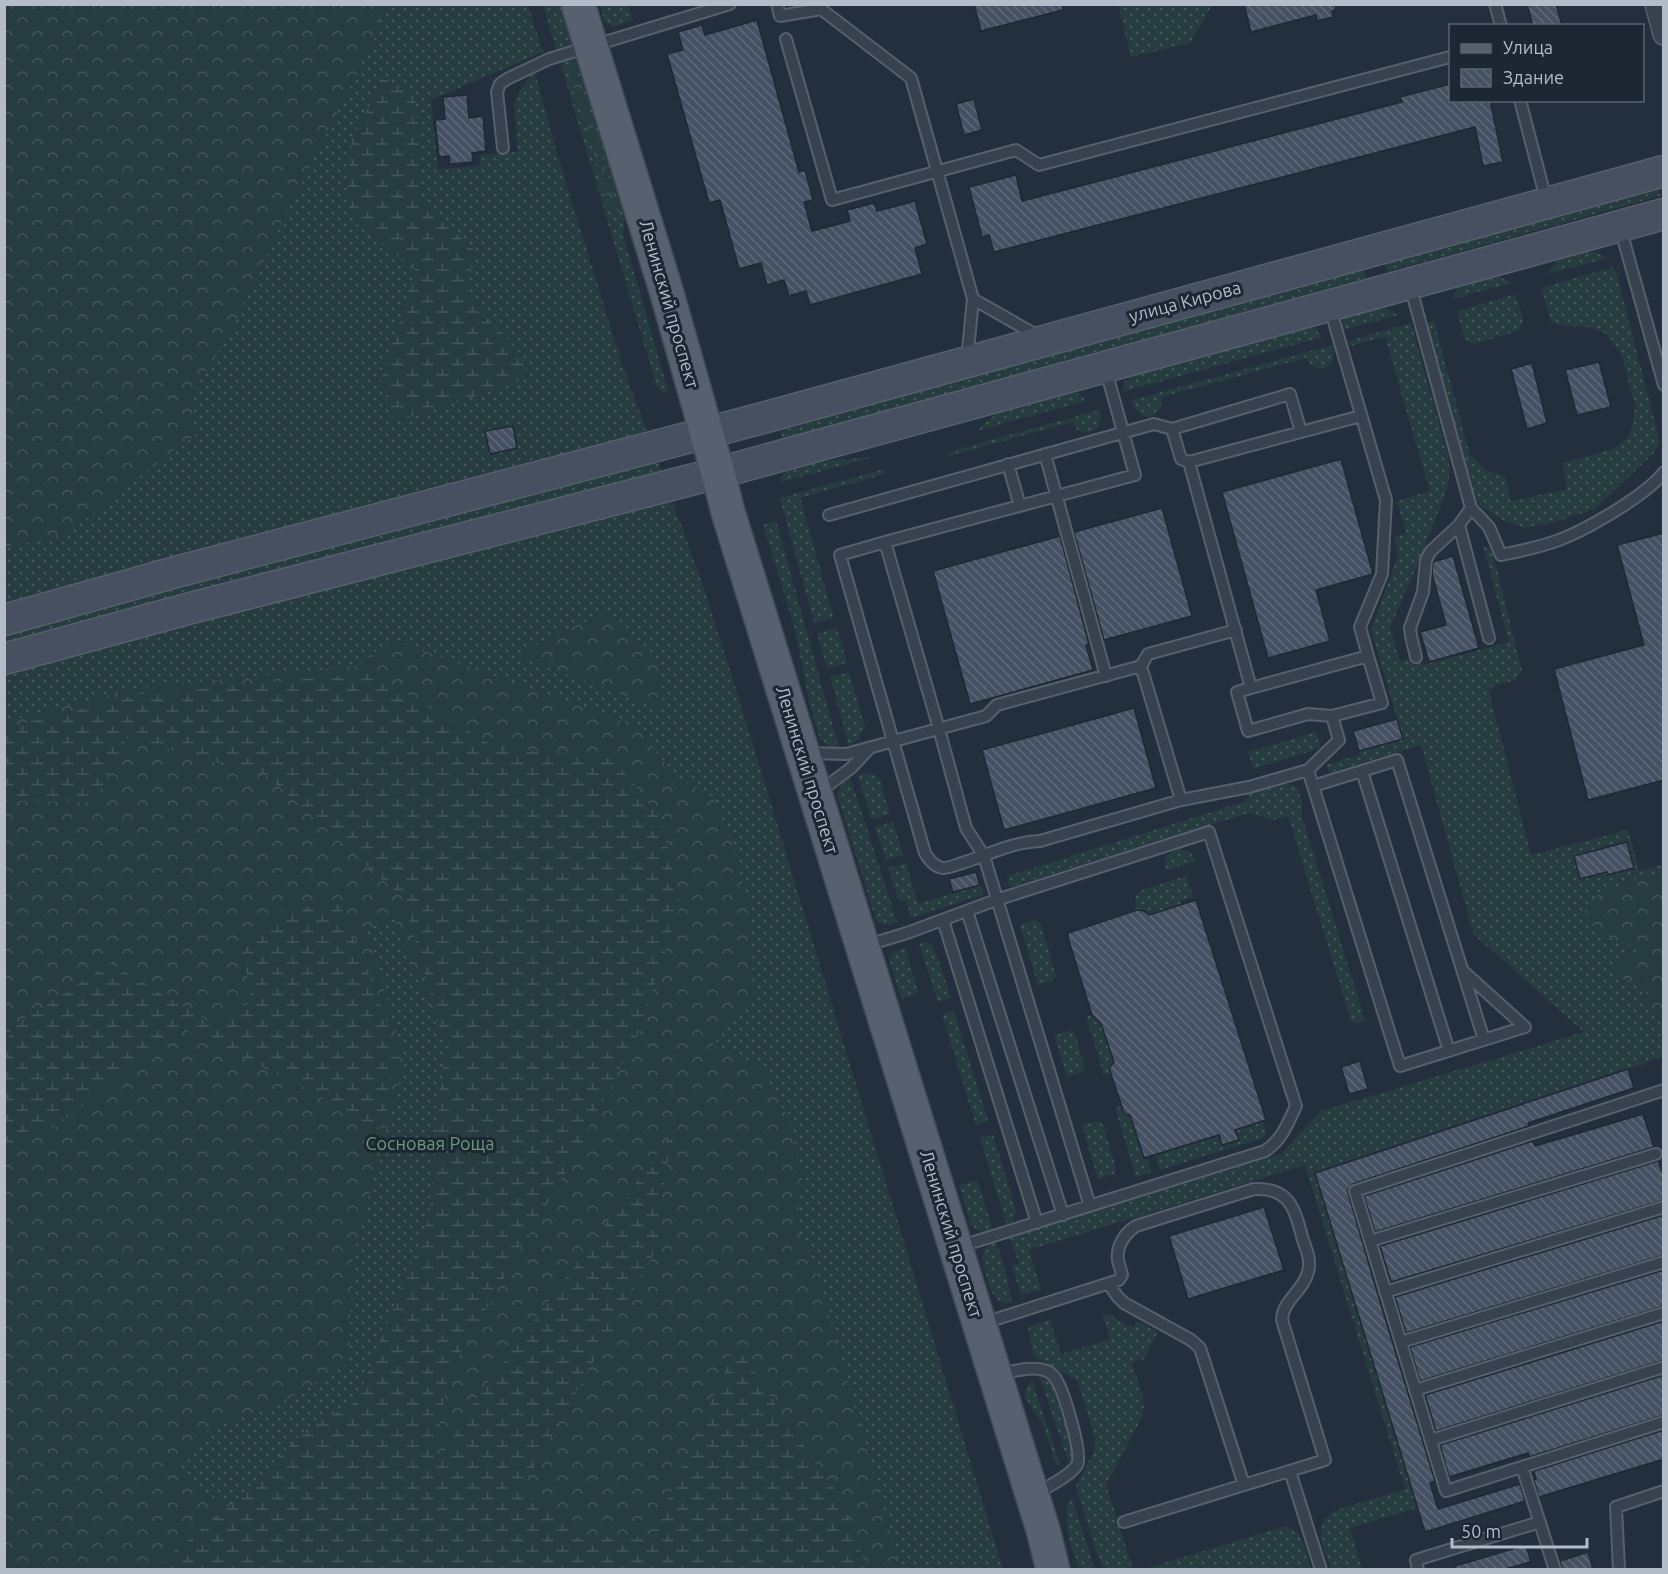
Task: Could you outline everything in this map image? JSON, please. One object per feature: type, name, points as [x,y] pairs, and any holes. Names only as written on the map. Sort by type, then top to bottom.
[{"type":"main road","name":"Ленинский проспект","points":[[578,4],[666,290],[728,512],[1033,1496],[1053,1569]]},
{"type":"main road","name":"улица Кирова","points":[[4,620],[188,568],[707,433],[1664,171]]},
{"type":"main road","points":[[4,659],[191,608],[718,473],[1664,214]]},
{"type":"main road","points":[[1370,251],[1381,292]]},
{"type":"main road","name":"Ленинский проспект","points":[[1044,1533],[1059,1569]]},
{"type":"street","points":[[1656,4],[1664,34]]},
{"type":"lane","points":[[777,4],[780,16],[821,9],[911,78],[973,299],[967,362]]},
{"type":"lane","points":[[1495,4],[1500,24]]},
{"type":"lane","points":[[503,148],[497,92],[500,84],[507,79],[549,59],[722,6]]},
{"type":"lane","points":[[786,39],[832,200],[1017,150],[1039,165],[1449,57]]},
{"type":"lane","points":[[1521,102],[1547,203]]},
{"type":"lane","points":[[1620,226],[1664,385]]},
{"type":"lane","points":[[1410,284],[1471,508],[1489,527],[1500,555],[1559,540],[1595,522],[1635,498],[1659,479],[1664,472]]},
{"type":"lane","points":[[973,299],[1045,340]]},
{"type":"lane","points":[[1329,306],[1386,500],[1382,574],[1360,627],[1382,703],[1332,716],[1308,714],[1248,731],[1237,692],[1368,656]]},
{"type":"lane","points":[[1105,367],[1135,475],[840,555],[925,853],[930,861],[942,868],[1009,846],[1024,842],[1040,842],[1181,800],[1249,787],[1308,770],[1339,740],[1332,716]]},
{"type":"lane","points":[[829,515],[1123,432],[1154,424],[1172,429],[1290,394],[1301,432]]},
{"type":"lane","points":[[1172,429],[1179,456],[1189,462],[1361,416]]},
{"type":"lane","points":[[1045,454],[1106,676]]},
{"type":"lane","points":[[1189,462],[1251,688]]},
{"type":"lane","points":[[1008,464],[1020,506]]},
{"type":"lane","points":[[1416,657],[1410,628],[1423,592],[1426,560],[1430,552],[1459,525],[1471,508]]},
{"type":"lane","points":[[1459,525],[1489,638]]},
{"type":"lane","points":[[885,542],[966,828],[984,856],[1090,1206]]},
{"type":"lane","points":[[802,752],[846,754],[986,716],[997,705],[1141,666],[1148,654],[1236,630]]},
{"type":"lane","points":[[1141,666],[1181,800]]},
{"type":"lane","points":[[815,795],[851,768],[870,747]]},
{"type":"lane","points":[[1313,786],[1397,760],[1484,1040]]},
{"type":"lane","points":[[1308,770],[1400,1066],[1525,1028],[1462,971]]},
{"type":"lane","points":[[1362,771],[1449,1051]]},
{"type":"lane","points":[[862,947],[996,900],[1209,832],[1296,1106],[1281,1137],[1265,1151],[955,1248]]},
{"type":"lane","points":[[967,911],[1063,1215]]},
{"type":"lane","points":[[943,920],[1037,1223]]},
{"type":"lane","points":[[1664,1090],[1354,1191],[1446,1491],[1664,1422]]},
{"type":"lane","points":[[1370,1241],[1656,1154]]},
{"type":"lane","points":[[979,1324],[1109,1284],[1121,1278],[1122,1272],[1118,1260],[1119,1247],[1126,1234],[1136,1226],[1254,1189],[1269,1190],[1283,1196],[1293,1207],[1310,1261],[1303,1284],[1285,1307],[1282,1320],[1325,1460],[1124,1522]]},
{"type":"lane","points":[[1385,1292],[1664,1207]]},
{"type":"lane","points":[[1401,1342],[1664,1262]]},
{"type":"lane","points":[[1109,1284],[1124,1303],[1191,1340],[1200,1348],[1244,1485]]},
{"type":"lane","points":[[1415,1390],[1664,1313]]},
{"type":"lane","points":[[1431,1440],[1664,1367]]},
{"type":"lane","points":[[994,1374],[1041,1370],[1050,1372],[1061,1390],[1078,1446],[1077,1464],[1068,1474],[1033,1496]]},
{"type":"lane","points":[[1522,1467],[1556,1569]]},
{"type":"lane","points":[[1290,1471],[1321,1569]]},
{"type":"lane","points":[[1618,1569],[1616,1507],[1664,1491]]},
{"type":"lane","points":[[1418,1569],[1416,1560],[1540,1522]]},
{"type":"green space","points":[[5,4],[383,5],[376,36],[286,214],[229,336],[190,396],[195,435],[66,535],[5,547]]},
{"type":"green space","points":[[1118,4],[1212,5],[1190,43],[1131,57]]},
{"type":"green space","name":"Сосновая Роща","points":[[5,5],[528,5],[543,52],[431,100],[438,169],[480,166],[479,155],[518,152],[514,105],[534,69],[558,157],[623,367],[703,585],[748,728],[1003,1569],[5,1570]]},
{"type":"green space","points":[[543,5],[561,5],[625,216],[623,234],[668,391],[662,393],[657,387]]},
{"type":"green space","points":[[600,5],[628,5],[633,20],[612,27],[604,20]]},
{"type":"green space","points":[[575,65],[620,215],[613,217],[568,68]]},
{"type":"green space","points":[[384,77],[415,96],[420,144],[419,200],[474,250],[467,297],[523,356],[526,372],[517,383],[394,422],[381,381],[415,270],[354,222],[347,193],[352,139]]},
{"type":"green space","points":[[1658,187],[1660,196],[1387,272],[1384,263]]},
{"type":"green space","points":[[1581,252],[1594,252],[1607,258],[1547,274],[1560,258]]},
{"type":"green space","points":[[1613,267],[1660,442],[1654,453],[1595,509],[1554,522],[1524,528],[1504,521],[1476,503],[1427,323],[1434,321],[1470,455],[1487,471],[1505,476],[1511,501],[1567,489],[1563,463],[1612,449],[1626,439],[1632,427],[1635,406],[1622,356],[1607,334],[1588,327],[1565,326],[1551,322],[1541,288]]},
{"type":"green space","points":[[1363,269],[1366,278],[783,440],[780,431]]},
{"type":"green space","points":[[1486,277],[1500,277],[1512,283],[1452,299],[1457,289]]},
{"type":"green space","points":[[1516,294],[1523,320],[1518,331],[1474,344],[1465,340],[1457,311]]},
{"type":"green space","points":[[1373,308],[1386,309],[1398,315],[1339,331],[1343,320]]},
{"type":"green space","points":[[1411,323],[1448,455],[1450,470],[1447,489],[1390,628],[1400,661],[1419,660],[1423,665],[1509,642],[1483,546],[1488,548],[1493,554],[1522,671],[1515,680],[1488,688],[1531,855],[1628,830],[1639,871],[1663,864],[1663,872],[1621,883],[1646,948],[1625,957],[1618,965],[1616,976],[1646,986],[1645,995],[1654,1015],[1663,1021],[1663,1057],[1315,1173],[1417,1508],[1350,1528],[1362,1569],[1331,1569],[1321,1538],[1323,1524],[1327,1517],[1334,1511],[1405,1489],[1305,1165],[1029,1250],[1041,1289],[1021,1295],[1012,1266],[1019,1264],[1010,1238],[1281,1154],[1321,1111],[1584,1032],[1474,935],[1421,745],[1329,773],[1326,765],[1359,755],[1358,749],[1359,751],[1403,738],[1371,630],[1399,553],[1394,537],[1406,533],[1397,501],[1430,491],[1385,337],[1349,346],[1348,341]]},
{"type":"green space","points":[[1308,327],[1316,329],[1322,337],[1122,392],[1124,382],[1135,375]]},
{"type":"green space","points":[[1333,345],[1333,359],[1326,367],[1316,368],[1306,358],[1162,397],[1161,405],[1154,415],[1144,416],[1139,413],[1132,400]]},
{"type":"green space","points":[[1078,393],[1086,401],[976,431],[996,414]]},
{"type":"green space","points":[[1099,410],[1099,424],[1088,433],[1077,430],[1072,422],[949,456],[948,452]]},
{"type":"green space","points":[[874,457],[782,482],[781,476],[792,467],[812,462]]},
{"type":"green space","points":[[884,469],[885,474],[800,498],[834,618],[814,623],[780,498]]},
{"type":"green space","points":[[776,521],[839,748],[829,746],[820,739],[810,706],[795,629],[763,525]]},
{"type":"green space","points":[[609,611],[661,663],[663,709],[521,658],[543,640]]},
{"type":"green space","points":[[837,628],[847,663],[827,668],[817,633]]},
{"type":"green space","name":"Сосновая Роща","points":[[390,639],[636,726],[675,776],[713,797],[734,849],[751,915],[754,1000],[712,1045],[760,1066],[786,1114],[803,1172],[797,1224],[820,1283],[900,1569],[5,1570],[5,722],[138,688],[359,666]],"holes":[[[393,917],[445,1045],[429,1218],[356,1402],[306,1429],[233,1503],[209,1495],[181,1467],[208,1430],[279,1404],[349,1363],[353,1256],[405,1061],[366,930]]]},
{"type":"green space","points":[[849,672],[865,726],[858,740],[849,745],[830,677]]},
{"type":"green space","points":[[372,673],[493,746],[614,759],[662,821],[680,907],[640,1030],[564,1175],[448,1375],[431,1475],[474,1402],[672,1134],[653,1255],[523,1487],[576,1537],[651,1537],[737,1344],[779,1410],[842,1500],[867,1569],[153,1569],[233,1503],[306,1429],[356,1402],[429,1218],[445,1045],[403,898],[267,776],[127,738],[95,802],[5,801],[5,728],[140,694]]},
{"type":"green space","points":[[1316,732],[1321,748],[1253,769],[1248,752]]},
{"type":"green space","points":[[873,774],[880,780],[890,814],[872,819],[857,775]]},
{"type":"green space","points":[[850,777],[897,922],[891,924],[884,924],[876,920],[837,795],[841,785]]},
{"type":"green space","points":[[1280,783],[1297,786],[1302,802],[1302,816],[1365,1021],[1356,1023],[1351,1021],[1288,816],[1273,820],[1249,813],[1010,887],[1007,876],[1247,801],[1250,791]]},
{"type":"green space","points":[[893,822],[903,855],[886,860],[875,827]]},
{"type":"green space","points":[[1179,849],[1190,852],[1196,861],[1165,871],[1167,857]]},
{"type":"green space","points":[[906,863],[918,903],[980,886],[985,890],[983,895],[911,918],[906,900],[899,902],[888,868]]},
{"type":"green space","points":[[1664,872],[1663,1021],[1653,1014],[1648,1006],[1644,983],[1616,976],[1616,970],[1621,961],[1644,948],[1619,942],[1597,929],[1587,918],[1586,907],[1594,898],[1607,890]]},
{"type":"green space","points":[[1186,876],[1193,897],[1180,901],[1181,905],[1148,915],[1144,911],[1137,910],[1135,899],[1139,891]]},
{"type":"green space","points":[[339,903],[356,940],[397,1048],[384,1128],[356,1125],[316,1093],[183,1029],[56,1126],[5,1147],[5,1050],[12,1027],[111,963],[211,1022],[251,1002],[242,943],[284,909]]},
{"type":"green space","points":[[1036,920],[1041,924],[1056,976],[1052,981],[1038,985],[1020,925]]},
{"type":"green space","points":[[923,942],[931,944],[935,950],[951,998],[938,1002],[919,944]]},
{"type":"green space","points":[[905,948],[918,991],[915,995],[901,999],[889,958],[894,951]]},
{"type":"green space","points":[[954,1011],[988,1121],[976,1125],[942,1015]]},
{"type":"green space","points":[[1092,1015],[1100,1019],[1114,1063],[1110,1066],[1111,1073],[1104,1075],[1086,1017]]},
{"type":"green space","points":[[1068,1031],[1075,1034],[1085,1068],[1067,1077],[1054,1035]]},
{"type":"green space","points":[[1121,1106],[1126,1114],[1130,1114],[1144,1158],[1147,1157],[1152,1172],[1136,1177],[1115,1108]]},
{"type":"green space","points":[[1096,1121],[1103,1124],[1116,1168],[1114,1174],[1098,1179],[1082,1125]]},
{"type":"green space","points":[[1263,1121],[1266,1133],[1263,1138],[1160,1170],[1155,1155],[1219,1135],[1223,1145],[1238,1140],[1235,1130]]},
{"type":"green space","points":[[993,1134],[1016,1211],[1014,1220],[1007,1226],[980,1138]]},
{"type":"green space","points":[[978,1182],[993,1230],[980,1231],[971,1224],[959,1185]]},
{"type":"green space","points":[[996,1242],[1007,1276],[1012,1303],[1005,1303],[994,1295],[982,1260],[986,1248]]},
{"type":"green space","points":[[1107,1314],[1133,1328],[1137,1321],[1158,1332],[1144,1359],[1132,1363],[1144,1404],[1142,1417],[1106,1485],[1133,1569],[1104,1569],[1097,1554],[1076,1486],[1093,1453],[1096,1441],[1077,1380],[1033,1356],[1028,1327],[1050,1320],[1061,1354],[1110,1339],[1103,1315]]},
{"type":"green space","points":[[1040,1378],[1047,1380],[1053,1387],[1073,1451],[1069,1464]]},
{"type":"green space","points":[[1032,1381],[1061,1466],[1055,1462],[1043,1424],[1025,1398],[1026,1388]]},
{"type":"green space","points":[[1071,1495],[1095,1569],[1079,1569],[1073,1551],[1066,1513]]},
{"type":"green space","points":[[1282,1527],[1295,1531],[1300,1536],[1311,1569],[1145,1569]]},
{"type":"building","points":[[974,4],[1062,4],[1063,10],[981,31]]},
{"type":"building","points":[[1244,4],[1336,4],[1336,9],[1332,11],[1333,17],[1317,21],[1316,15],[1251,32]]},
{"type":"building","points":[[1527,4],[1556,4],[1561,24],[1532,24]]},
{"type":"building","points":[[757,20],[799,172],[805,170],[813,200],[804,202],[812,231],[850,221],[847,210],[874,203],[877,211],[915,201],[927,244],[915,248],[922,274],[810,305],[806,291],[789,296],[784,280],[767,285],[761,263],[739,269],[720,200],[709,203],[667,54],[683,50],[678,32],[702,25],[705,35]]},
{"type":"building","points":[[1449,84],[1449,102],[1490,102],[1503,162],[1483,166],[1475,127],[994,252],[989,235],[982,237],[969,187],[1016,175],[1022,201],[1402,102],[1400,97]]},
{"type":"building","points":[[467,95],[469,118],[483,116],[486,151],[472,153],[473,162],[450,164],[449,156],[439,157],[435,120],[445,119],[443,97]]},
{"type":"building","points":[[974,99],[982,130],[964,135],[956,104]]},
{"type":"building","points":[[1599,362],[1611,407],[1577,415],[1565,370]]},
{"type":"building","points":[[1532,363],[1547,423],[1527,429],[1511,369]]},
{"type":"building","points":[[513,426],[517,448],[490,454],[485,431]]},
{"type":"building","points":[[1341,459],[1373,574],[1316,590],[1330,641],[1268,658],[1222,492]]},
{"type":"building","points":[[1162,508],[1192,616],[1104,640],[1074,532]]},
{"type":"building","points":[[1664,533],[1664,780],[1588,800],[1554,669],[1644,645],[1617,545]]},
{"type":"building","points":[[1060,536],[1089,644],[1086,645],[1093,670],[970,704],[933,571]]},
{"type":"building","points":[[1453,556],[1479,648],[1429,662],[1420,632],[1446,625],[1432,574],[1433,562]]},
{"type":"building","points":[[1134,708],[1156,788],[1004,830],[982,750]]},
{"type":"building","points":[[1397,719],[1403,739],[1359,751],[1353,731]]},
{"type":"building","points":[[1627,842],[1634,868],[1580,879],[1574,856]]},
{"type":"building","points":[[976,872],[980,885],[953,892],[949,879]]},
{"type":"building","points":[[1196,900],[1266,1120],[1235,1130],[1239,1140],[1222,1145],[1219,1135],[1144,1158],[1130,1115],[1125,1114],[1123,1110],[1110,1071],[1114,1062],[1101,1024],[1092,1015],[1068,933],[1137,910],[1149,915]]},
{"type":"building","points":[[1360,1061],[1368,1089],[1349,1094],[1341,1067]]},
{"type":"building","points":[[1628,1069],[1634,1088],[1528,1123],[1529,1126],[1353,1184],[1348,1189],[1435,1481],[1430,1483],[1438,1509],[1520,1484],[1525,1501],[1425,1532],[1315,1173]]},
{"type":"building","points":[[1643,1114],[1654,1147],[1375,1232],[1364,1196],[1533,1141],[1535,1146]]},
{"type":"building","points":[[1658,1161],[1664,1176],[1664,1200],[1391,1282],[1380,1246]]},
{"type":"building","points":[[1264,1207],[1284,1270],[1188,1299],[1169,1236]]},
{"type":"building","points":[[1664,1215],[1664,1255],[1406,1333],[1395,1297]]},
{"type":"building","points":[[1664,1270],[1664,1306],[1420,1381],[1410,1347]]},
{"type":"building","points":[[1664,1321],[1664,1360],[1436,1431],[1425,1395]]},
{"type":"building","points":[[1664,1375],[1664,1415],[1529,1457],[1528,1453],[1449,1477],[1440,1445]]},
{"type":"building","points":[[1664,1430],[1664,1459],[1539,1497],[1534,1471]]},
{"type":"building","points":[[1526,1545],[1531,1562],[1505,1569],[1456,1569],[1455,1566]]},
{"type":"building","points":[[1588,1552],[1593,1569],[1562,1569],[1560,1561]]}]
